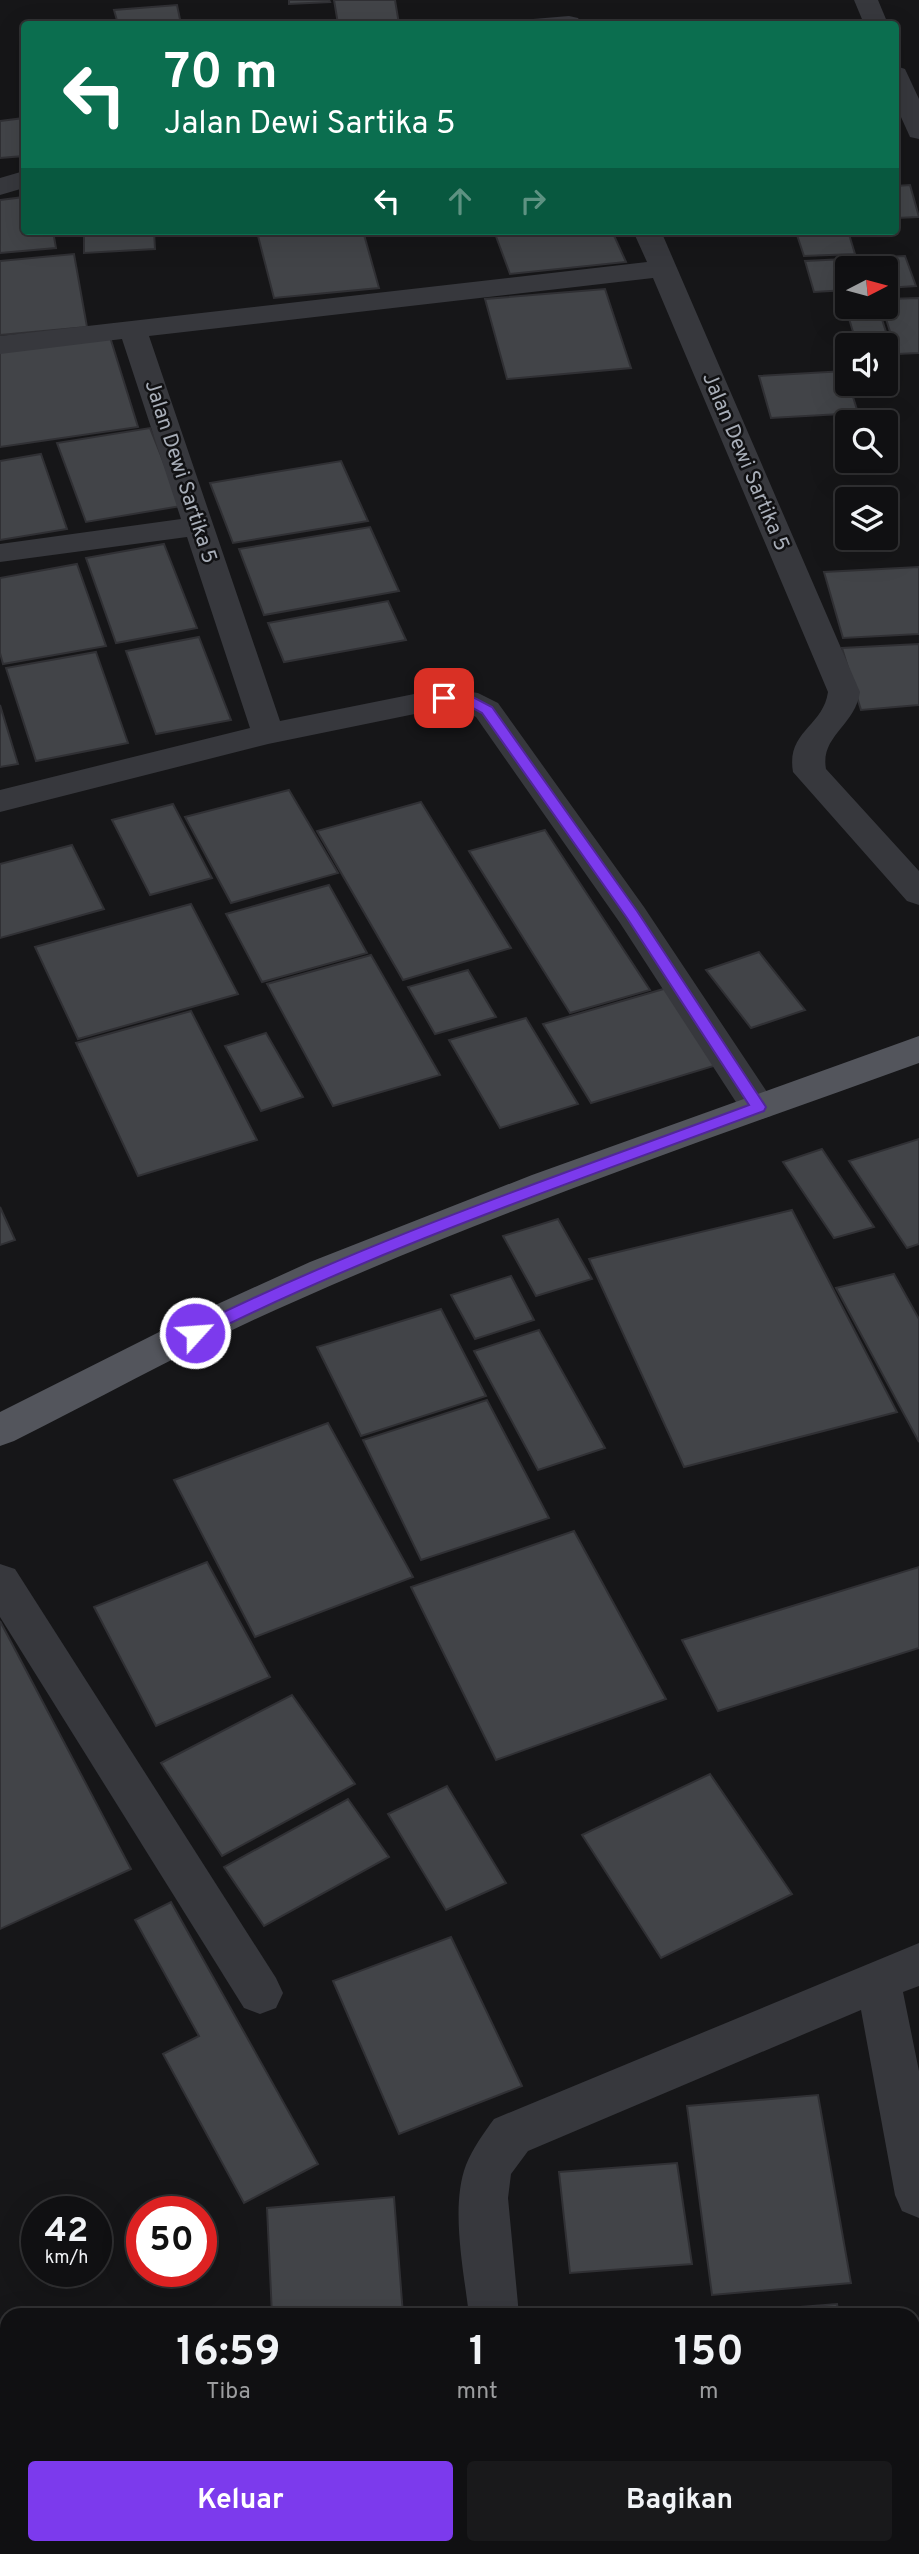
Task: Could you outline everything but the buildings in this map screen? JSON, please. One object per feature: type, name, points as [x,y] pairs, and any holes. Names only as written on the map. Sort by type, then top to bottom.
[{"type":"main road","points":[[0,1430],[267,1297],[323,1272],[427,1230],[919,1049]]},
{"type":"street","points":[[866,0],[875,21]]},
{"type":"street","points":[[899,81],[919,131]]},
{"type":"street","points":[[0,187],[21,180]]},
{"type":"street","name":"Jalan Dewi Sartika 5","points":[[649,235],[844,692],[842,707],[807,747],[806,760],[810,772],[919,893]]},
{"type":"street","points":[[0,345],[662,269]]},
{"type":"street","name":"Jalan Dewi Sartika 5","points":[[133,330],[268,734]]},
{"type":"street","points":[[0,553],[198,526]]},
{"type":"street","points":[[0,801],[268,734],[444,698],[464,698],[487,710],[632,915],[758,1107]]},
{"type":"street","points":[[0,1580],[260,1993]]},
{"type":"street","points":[[493,2308],[485,2188],[489,2169],[511,2135],[899,1972],[919,2195]]},
{"type":"route","points":[[195,1333],[323,1272],[427,1230],[758,1107],[632,915],[487,710],[464,698],[444,698]]}]
